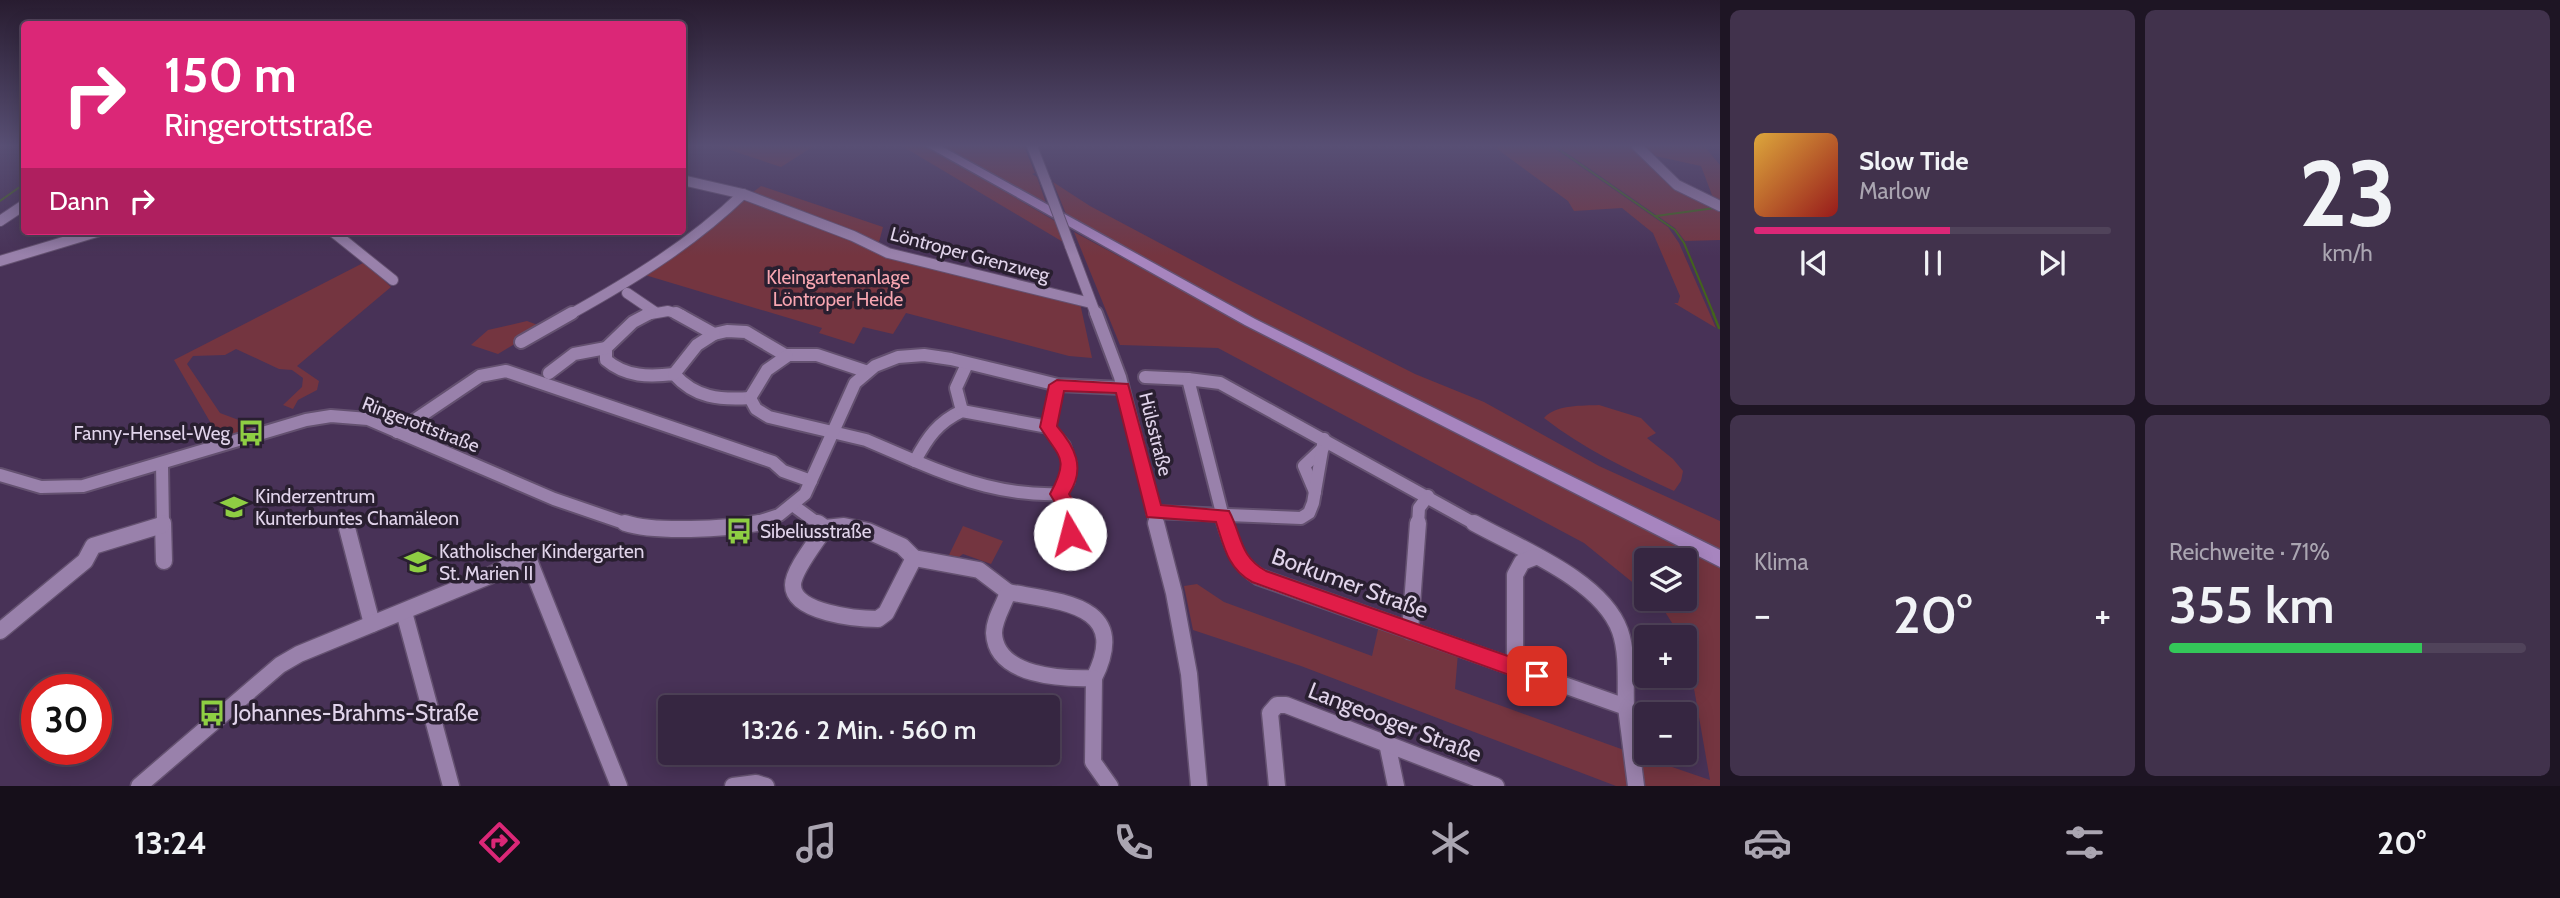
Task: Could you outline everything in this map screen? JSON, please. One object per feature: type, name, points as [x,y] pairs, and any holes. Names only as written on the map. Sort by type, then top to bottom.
[{"type":"main road","points":[[998,183],[1250,322],[1720,559]]},
{"type":"street","name":"Löntroper Grenzweg","points":[[694,183],[743,194],[853,236],[888,253],[1091,303]]},
{"type":"street","name":"Hülsstraße","points":[[1046,183],[1116,365],[1174,593],[1189,674],[1199,786]]},
{"type":"street","points":[[1675,183],[1720,206]]},
{"type":"street","points":[[521,342],[644,274],[729,209],[743,194]]},
{"type":"street","points":[[0,221],[21,207]]},
{"type":"street","points":[[0,261],[87,235]]},
{"type":"street","points":[[337,235],[393,280]]},
{"type":"street","points":[[627,293],[655,312]]},
{"type":"street","points":[[714,334],[683,314],[655,312],[631,321],[606,348],[606,360],[622,372],[645,376],[674,374],[697,345],[714,334],[733,330],[759,337],[787,356]]},
{"type":"street","points":[[549,373],[564,358],[596,348],[606,348]]},
{"type":"street","points":[[750,398],[767,370],[787,356],[816,354],[865,371]]},
{"type":"street","points":[[1110,786],[1093,762],[1094,678],[1106,646],[1103,630],[1096,617],[1066,603],[1008,592],[979,570],[914,558],[902,546],[868,531],[844,526],[825,528],[794,506],[805,494],[855,383],[876,363],[908,355],[928,355],[1057,385],[1122,388]]},
{"type":"street","points":[[962,411],[956,388],[967,364]]},
{"type":"street","points":[[397,432],[480,376],[506,371],[774,462],[783,471],[811,481]]},
{"type":"street","points":[[674,374],[692,393],[719,401],[750,398]]},
{"type":"street","points":[[1145,377],[1220,383],[1324,443],[1428,496],[1574,578],[1611,609],[1623,639],[1626,707],[1636,785]]},
{"type":"street","name":"Borkumer Straße","points":[[1188,379],[1222,516],[1238,559],[1246,569],[1259,577],[1626,707]]},
{"type":"street","points":[[1048,427],[1057,385]]},
{"type":"street","points":[[750,398],[756,409],[769,417],[866,440],[936,471],[1007,492],[1040,496],[1059,494],[1068,481],[1070,464],[1064,446],[1048,427],[962,411],[943,419],[931,430],[915,461]]},
{"type":"street","name":"Ringerottstraße","points":[[0,475],[41,487],[61,488],[108,481],[306,420],[331,416],[368,419],[554,499],[631,525],[655,528],[749,525],[779,515],[794,506]]},
{"type":"street","points":[[1153,512],[1301,518],[1309,513],[1324,443]]},
{"type":"street","points":[[162,464],[164,561]]},
{"type":"street","points":[[1059,494],[1074,519],[1066,550]]},
{"type":"street","points":[[1410,631],[1419,508],[1428,496]]},
{"type":"street","points":[[0,631],[85,561],[93,546],[162,524]]},
{"type":"street","points":[[346,524],[372,624]]},
{"type":"street","points":[[825,528],[792,582],[793,593],[799,600],[824,612],[878,619],[886,613],[914,558]]},
{"type":"street","points":[[1515,668],[1515,575],[1522,562],[1535,557]]},
{"type":"street","points":[[139,786],[280,664],[489,576],[517,561],[530,563],[618,786]]},
{"type":"street","points":[[1008,592],[994,631],[996,647],[1004,658],[1020,668],[1076,680],[1094,678]]},
{"type":"street","points":[[404,612],[451,786]]},
{"type":"street","name":"Langeooger Straße","points":[[1277,786],[1269,721],[1270,713],[1277,705],[1297,708],[1496,786]]},
{"type":"street","points":[[1387,743],[1396,786]]},
{"type":"street","points":[[733,786],[756,783],[766,786]]},
{"type":"green space","points":[[964,183],[990,183],[1055,221],[1063,242]]},
{"type":"green space","points":[[1003,183],[1039,183],[1048,209]]},
{"type":"green space","points":[[1053,183],[1090,206],[1233,282],[1415,374],[1484,402],[1599,466],[1720,521],[1720,551],[1357,372],[1068,219]]},
{"type":"green space","points":[[1543,183],[1604,183],[1668,227],[1679,243],[1716,328],[1674,303],[1678,303],[1680,296],[1653,233],[1622,208],[1574,211],[1568,201]]},
{"type":"green space","points":[[1610,183],[1678,183],[1720,207],[1720,240],[1685,241],[1675,228]]},
{"type":"green space","points":[[1707,183],[1720,183],[1720,205],[1715,203]]},
{"type":"green space","name":"Kleingartenanlage Löntroper Heide","points":[[761,186],[883,227],[878,246],[1080,303],[1092,358],[1069,356],[906,313],[893,334],[863,327],[854,344],[819,333],[822,328],[645,275]]},
{"type":"green space","points":[[1074,232],[1326,368],[1684,548],[1634,548],[1634,583],[1584,543],[1218,348],[1120,345]]},
{"type":"green space","points":[[365,262],[391,287],[297,366],[319,381],[317,390],[298,400],[293,409],[283,405],[302,387],[303,378],[292,370],[279,369],[236,349],[225,355],[193,356],[187,364],[220,413],[257,427],[226,436],[216,432],[174,360]]},
{"type":"green space","points":[[527,321],[543,327],[498,354],[471,345],[488,330]]},
{"type":"green space","points":[[1599,405],[1641,418],[1656,433],[1647,438],[1683,471],[1681,481],[1674,491],[1623,467],[1544,418],[1562,408]]},
{"type":"green space","points":[[963,526],[1003,541],[991,564],[963,554],[959,557],[949,555]]},
{"type":"green space","points":[[1697,554],[1720,566],[1720,786],[1643,786],[1641,765],[1666,765],[1710,780],[1694,688],[1697,688],[1697,625],[1673,625],[1664,611],[1697,611]]},
{"type":"green space","points":[[1197,584],[1224,602],[1372,656],[1379,625],[1458,653],[1455,689],[1624,750],[1627,786],[1616,786],[1301,666],[1193,630],[1184,586]]},
{"type":"waterway","points":[[1607,183],[1675,230],[1684,243],[1714,315]]},
{"type":"waterway","points":[[0,201],[21,186]]},
{"type":"waterway","points":[[1656,216],[1715,208]]},
{"type":"waterway","points":[[1713,313],[1719,328]]},
{"type":"place","name":"Fanny-Hensel-Weg","points":[[251,433]]},
{"type":"place","name":"Kinderzentrum Kunterbuntes Chamäleon","points":[[234,507]]},
{"type":"place","name":"Sibeliusstraße","points":[[739,531]]},
{"type":"place","name":"Katholischer Kindergarten St. Marien II","points":[[418,562]]},
{"type":"place","name":"Johannes-Brahms-Straße","points":[[212,713]]},
{"type":"route","points":[[1070,534],[1074,519],[1059,494],[1068,481],[1070,464],[1064,446],[1048,427],[1057,385],[1122,388],[1153,512],[1222,516],[1238,559],[1246,569],[1259,577],[1537,676]]}]
